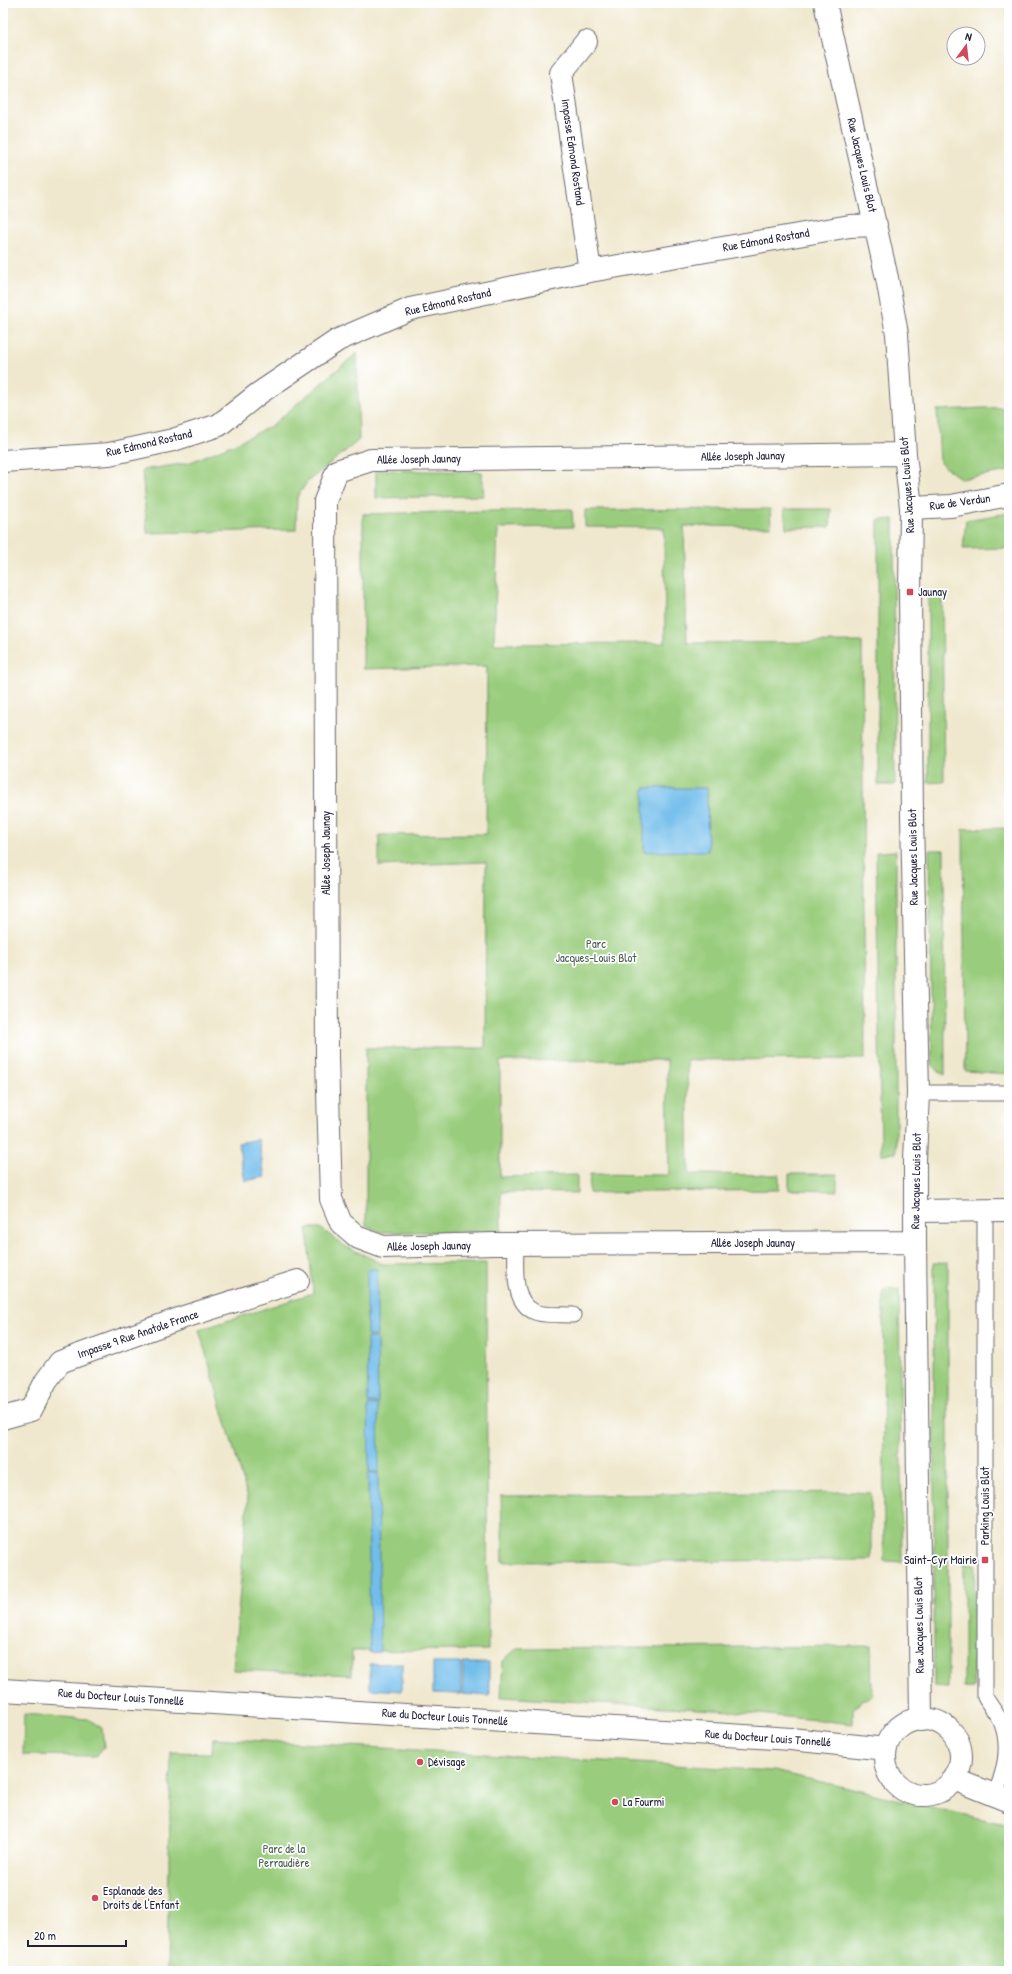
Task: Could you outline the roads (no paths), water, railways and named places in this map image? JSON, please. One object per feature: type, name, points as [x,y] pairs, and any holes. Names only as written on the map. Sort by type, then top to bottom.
[{"type":"street","name":"Rue Jacques Louis Blot","points":[[825,3],[876,224],[897,334],[905,454],[911,508],[912,817],[918,1093],[914,1160],[921,1720]]},
{"type":"street","name":"Impasse Edmond Rostand","points":[[586,42],[561,73],[590,271]]},
{"type":"street","name":"Rue Edmond Rostand","points":[[3,461],[109,454],[173,440],[220,425],[258,394],[338,340],[410,309],[590,271],[850,226],[876,224]]},
{"type":"street","name":"Allée Joseph Jaunay","points":[[905,454],[371,460],[337,471],[326,501],[327,1057],[331,1199],[341,1223],[359,1238],[383,1247],[516,1244],[915,1242]]},
{"type":"street","name":"Rue de Verdun","points":[[911,508],[951,506],[1009,495]]},
{"type":"street","points":[[915,1211],[1009,1210]]},
{"type":"street","name":"Impasse 9 Rue Anatole France","points":[[3,1418],[30,1410],[46,1381],[60,1362],[184,1317],[298,1281]]},
{"type":"street","name":"Rue du Docteur Louis Tonnellé","points":[[3,1690],[791,1739],[886,1749]]},
{"type":"street","points":[[921,1720],[934,1721],[946,1728],[955,1737],[960,1750],[961,1763],[954,1779],[949,1786],[939,1792],[928,1795],[915,1795],[904,1790],[895,1782],[889,1773],[886,1761],[886,1749],[891,1738],[899,1728],[909,1722],[921,1720]]},
{"type":"street","points":[[954,1779],[1002,1798]]},
{"type":"lane","points":[[918,1093],[1009,1093]]},
{"type":"lane","name":"Parking Louis Blot","points":[[985,1211],[985,1697],[1002,1724],[1006,1750],[1002,1798]]},
{"type":"lane","points":[[516,1244],[517,1284],[524,1304],[536,1313],[573,1315]]},
{"type":"water","points":[[644,788],[707,788],[708,851],[644,852]]},
{"type":"water","points":[[258,1139],[265,1177],[245,1181],[238,1143]]},
{"type":"water","points":[[367,1269],[377,1269],[377,1336],[367,1336]]},
{"type":"water","points":[[367,1338],[377,1338],[378,1403],[368,1403]]},
{"type":"water","points":[[368,1405],[378,1405],[379,1472],[369,1472]]},
{"type":"water","points":[[378,1473],[380,1652],[370,1653],[368,1474]]},
{"type":"water","points":[[402,1663],[402,1691],[370,1689],[370,1664]]},
{"type":"water","points":[[433,1663],[461,1663],[461,1694],[433,1693]]},
{"type":"water","points":[[463,1663],[489,1663],[489,1696],[463,1694]]},
{"type":"place","name":"Jaunay","points":[[910,592]]},
{"type":"place","name":"Saint-Cyr Mairie","points":[[985,1560]]},
{"type":"place","name":"Dévisage","points":[[420,1762]]},
{"type":"place","name":"La Fourmi","points":[[615,1802]]},
{"type":"place","name":"Esplanade des Droits de l'Enfant","points":[[95,1898]]},
{"type":"park label","name":"Parc Jacques-Louis Blot","points":[[596,951]]},
{"type":"park label","name":"Parc de la Perraudière","points":[[284,1856]]}]
